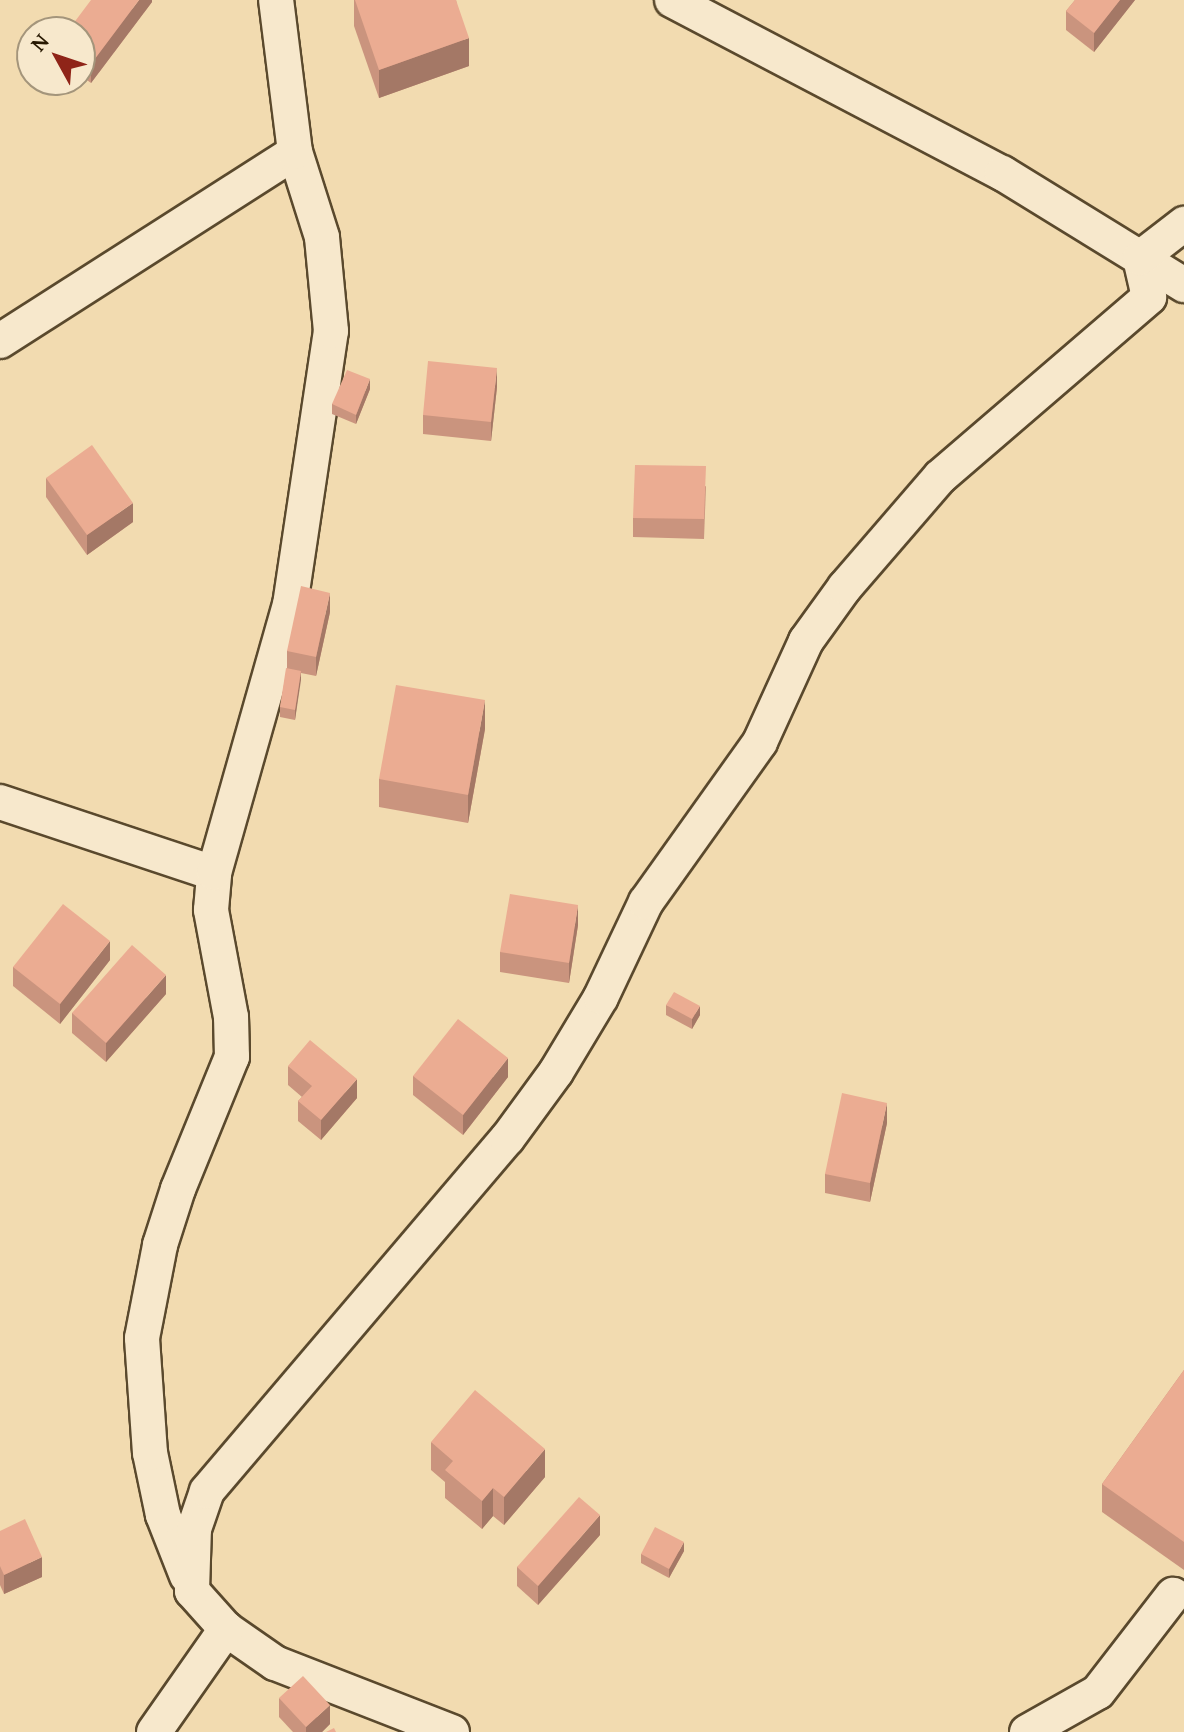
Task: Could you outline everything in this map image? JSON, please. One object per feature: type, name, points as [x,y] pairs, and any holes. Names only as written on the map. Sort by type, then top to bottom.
[{"type":"street","points":[[276,0],[295,152],[322,237],[331,331],[290,605],[214,873],[211,910],[231,1017],[232,1057],[178,1189],[160,1245],[142,1338],[150,1453],[163,1515],[192,1591],[226,1629],[256,1650],[318,1682],[452,1732]]},
{"type":"street","points":[[672,0],[1002,173],[1184,285]]},
{"type":"street","points":[[0,341],[295,152]]},
{"type":"street","points":[[1140,258],[1184,224]]},
{"type":"street","points":[[192,1591],[194,1529],[207,1491],[507,1139],[556,1072],[601,997],[646,902],[760,742],[806,641],[845,587],[940,477],[1149,297],[1140,258]]},
{"type":"street","points":[[0,802],[214,873]]},
{"type":"street","points":[[1027,1732],[1098,1692],[1173,1595]]},
{"type":"street","points":[[154,1732],[199,1673],[226,1629]]},
{"type":"street","points":[[199,1673],[256,1650]]},
{"type":"building","points":[[91,0],[139,0],[96,57],[96,16],[79,16]]},
{"type":"building","points":[[355,0],[456,0],[469,38],[379,70]]},
{"type":"building","points":[[1075,0],[1120,0],[1094,33],[1066,11]]},
{"type":"building","points":[[428,361],[497,368],[491,422],[423,415]]},
{"type":"building","points":[[347,370],[370,379],[356,415],[332,404]]},
{"type":"building","points":[[92,445],[133,503],[87,535],[46,478]]},
{"type":"building","points":[[635,465],[706,466],[704,519],[633,518]]},
{"type":"building","points":[[301,586],[330,593],[316,657],[287,651]]},
{"type":"building","points":[[286,668],[301,671],[295,710],[280,707]]},
{"type":"building","points":[[396,685],[485,700],[468,795],[379,779]]},
{"type":"building","points":[[510,894],[578,905],[569,963],[500,952]]},
{"type":"building","points":[[63,904],[110,941],[60,1004],[13,967]]},
{"type":"building","points":[[132,945],[166,975],[106,1043],[72,1013]]},
{"type":"building","points":[[674,992],[700,1006],[692,1019],[666,1005]]},
{"type":"building","points":[[458,1019],[508,1058],[463,1115],[413,1076]]},
{"type":"building","points":[[310,1040],[357,1079],[321,1120],[298,1101],[312,1086],[288,1066]]},
{"type":"building","points":[[842,1093],[887,1103],[870,1183],[825,1174]]},
{"type":"building","points":[[1184,1370],[1184,1542],[1102,1484]]},
{"type":"building","points":[[475,1390],[545,1449],[504,1497],[493,1488],[482,1501],[445,1470],[453,1461],[431,1442]]},
{"type":"building","points":[[579,1497],[600,1515],[538,1586],[517,1567]]},
{"type":"building","points":[[25,1519],[42,1557],[4,1575],[0,1566],[0,1531]]},
{"type":"building","points":[[655,1527],[684,1542],[669,1569],[641,1554]]},
{"type":"building","points":[[303,1676],[330,1705],[306,1727],[279,1698]]}]
